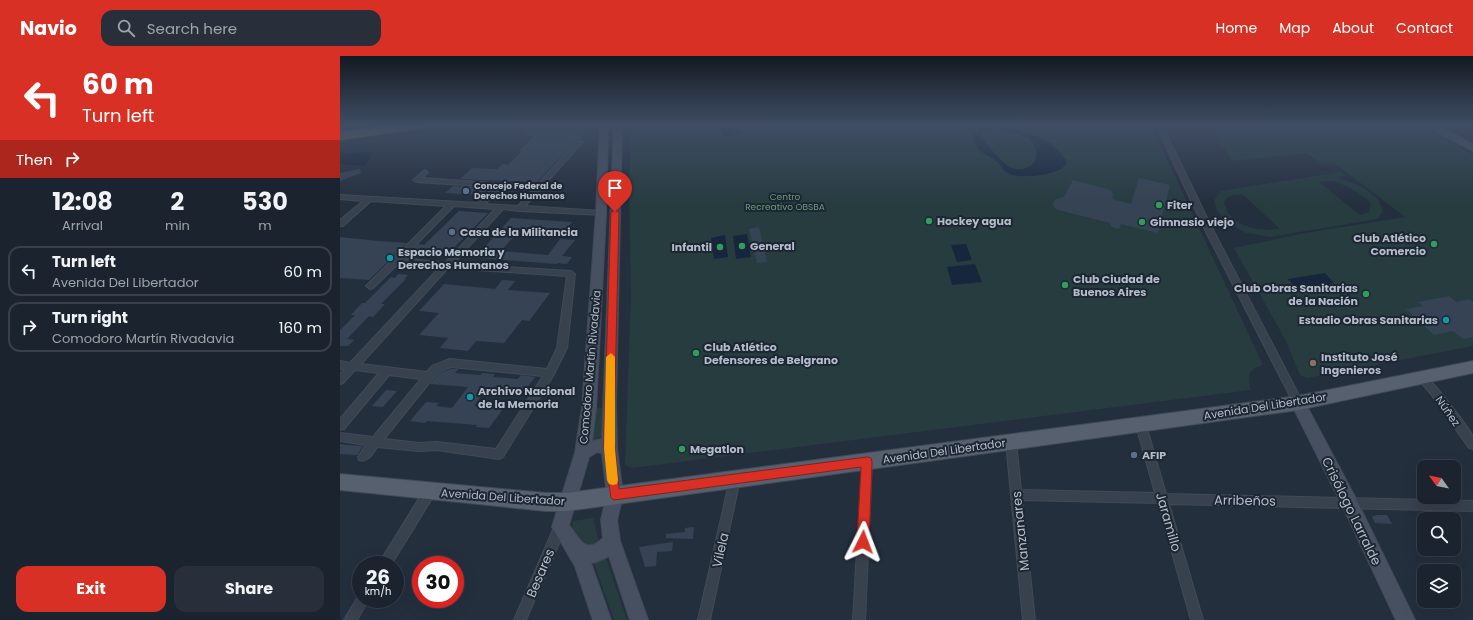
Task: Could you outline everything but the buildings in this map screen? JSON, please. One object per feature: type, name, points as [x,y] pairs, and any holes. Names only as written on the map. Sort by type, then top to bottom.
[{"type":"main road","name":"Avenida Del Libertador","points":[[340,482],[546,502],[567,502],[1298,403],[1473,367]]},
{"type":"street","points":[[519,209],[571,151]]},
{"type":"street","name":"Comodoro Martín Rivadavia","points":[[605,151],[609,449],[614,495],[609,520],[612,542],[639,620]]},
{"type":"street","name":"Comodoro Martín Rivadavia","points":[[560,527],[583,453],[589,408],[606,204],[614,151]]},
{"type":"street","points":[[1171,151],[1206,224],[1298,403]]},
{"type":"street","points":[[424,172],[416,180],[538,188]]},
{"type":"street","points":[[479,206],[500,185]]},
{"type":"street","points":[[340,197],[519,209],[606,204]]},
{"type":"street","points":[[340,224],[369,199]]},
{"type":"street","points":[[370,286],[452,204]]},
{"type":"street","points":[[340,380],[500,208]]},
{"type":"street","points":[[340,438],[419,447],[437,446],[499,454],[550,373],[562,348],[571,274],[445,266],[397,260]]},
{"type":"street","points":[[363,457],[435,369],[450,363],[550,373]]},
{"type":"street","points":[[340,365],[429,376]]},
{"type":"street","points":[[340,426],[387,371]]},
{"type":"street","name":"Núñez","points":[[1422,377],[1473,445]]},
{"type":"street","name":"Crisólogo Larralde","points":[[1298,403],[1349,502],[1406,620]]},
{"type":"street","name":"Jaramillo","points":[[1141,425],[1197,620]]},
{"type":"street","name":"Manzanares","points":[[1011,442],[1029,620]]},
{"type":"street","points":[[583,453],[598,445],[604,445],[609,449]]},
{"type":"street","points":[[859,620],[867,462]]},
{"type":"street","name":"Vilela","points":[[704,620],[735,479]]},
{"type":"street","points":[[390,556],[430,491]]},
{"type":"street","name":"Arribeños","points":[[1017,495],[1473,506]]},
{"type":"street","points":[[560,527],[576,549],[586,570],[602,620]]},
{"type":"street","name":"Besares","points":[[520,620],[560,527]]},
{"type":"street","points":[[576,549],[587,554],[595,555],[604,550],[612,542]]},
{"type":"street","points":[[350,620],[357,608]]},
{"type":"green space","name":"Centro Recreativo OBSBA","points":[[630,151],[1163,151],[1263,365],[1252,371],[1250,374],[1249,381],[1251,390],[632,468],[625,465],[631,295],[629,188]]},
{"type":"green space","name":"Club Obras Sanitarias de la Nación","points":[[1226,151],[1468,151],[1473,154],[1473,346],[1307,378],[1300,375],[1286,341],[1234,248],[1300,234],[1405,217],[1333,162],[1322,164],[1306,153],[1232,161]]},
{"type":"green space","points":[[1340,172],[1346,176],[1337,177],[1363,187],[1378,199],[1383,211],[1377,219],[1270,237],[1247,233],[1230,224],[1217,211],[1214,200],[1221,191]],"holes":[[[1331,181],[1347,187],[1370,202],[1369,212],[1360,215],[1319,182]],[[1242,194],[1279,228],[1279,229],[1271,230],[1253,228],[1245,226],[1231,217],[1224,202],[1229,196]]]},
{"type":"green space","points":[[606,407],[603,437],[590,440],[593,409]]},
{"type":"green space","points":[[593,518],[599,543],[597,545],[588,546],[577,534],[572,524],[573,521]]},
{"type":"green space","points":[[604,556],[606,558],[627,620],[614,620],[594,563],[596,560]]},
{"type":"water","points":[[374,151],[365,166],[340,164],[340,155]]},
{"type":"water","points":[[981,151],[993,151],[1002,161],[1010,167],[1017,169],[1029,167],[1035,161],[1036,151],[1058,151],[1067,162],[1061,169],[1043,175],[1021,176],[1010,174],[1005,171],[995,160]]},
{"type":"water","name":"General","points":[[747,234],[751,257],[736,259],[733,236]]},
{"type":"water","name":"Infantil","points":[[725,235],[728,257],[714,259],[711,238]]},
{"type":"water","points":[[966,244],[972,260],[957,262],[951,245]]},
{"type":"water","points":[[975,264],[982,282],[952,285],[947,267]]},
{"type":"water","points":[[1325,273],[1334,283],[1297,289],[1288,279]]},
{"type":"slow traffic","points":[[611,357],[609,449],[613,480]]},
{"type":"place","name":"Concejo Federal de Derechos Humanos","points":[[466,191]]},
{"type":"place","name":"Fiter","points":[[1159,205]]},
{"type":"place","name":"Hockey agua","points":[[929,221]]},
{"type":"place","name":"Gimnasio viejo","points":[[1142,222]]},
{"type":"place","name":"Casa de la Militancia","points":[[452,232]]},
{"type":"place","name":"Club Atlético Comercio","points":[[1434,244]]},
{"type":"place","name":"General","points":[[742,246]]},
{"type":"place","name":"Infantil","points":[[720,247]]},
{"type":"place","name":"Espacio Memoria y Derechos Humanos","points":[[390,258]]},
{"type":"place","name":"Club Ciudad de Buenos Aires","points":[[1065,285]]},
{"type":"place","name":"Club Obras Sanitarias de la Nación","points":[[1366,294]]},
{"type":"place","name":"Estadio Obras Sanitarias","points":[[1446,320]]},
{"type":"place","name":"Club Atlético Defensores de Belgrano","points":[[696,353]]},
{"type":"place","name":"Instituto José Ingenieros","points":[[1313,363]]},
{"type":"place","name":"Archivo Nacional de la Memoria","points":[[470,397]]},
{"type":"place","name":"Megatlon","points":[[682,449]]},
{"type":"place","name":"AFIP","points":[[1134,455]]},
{"type":"route","points":[[615,212],[609,434],[609,449],[614,495],[867,462],[863,542]]}]
